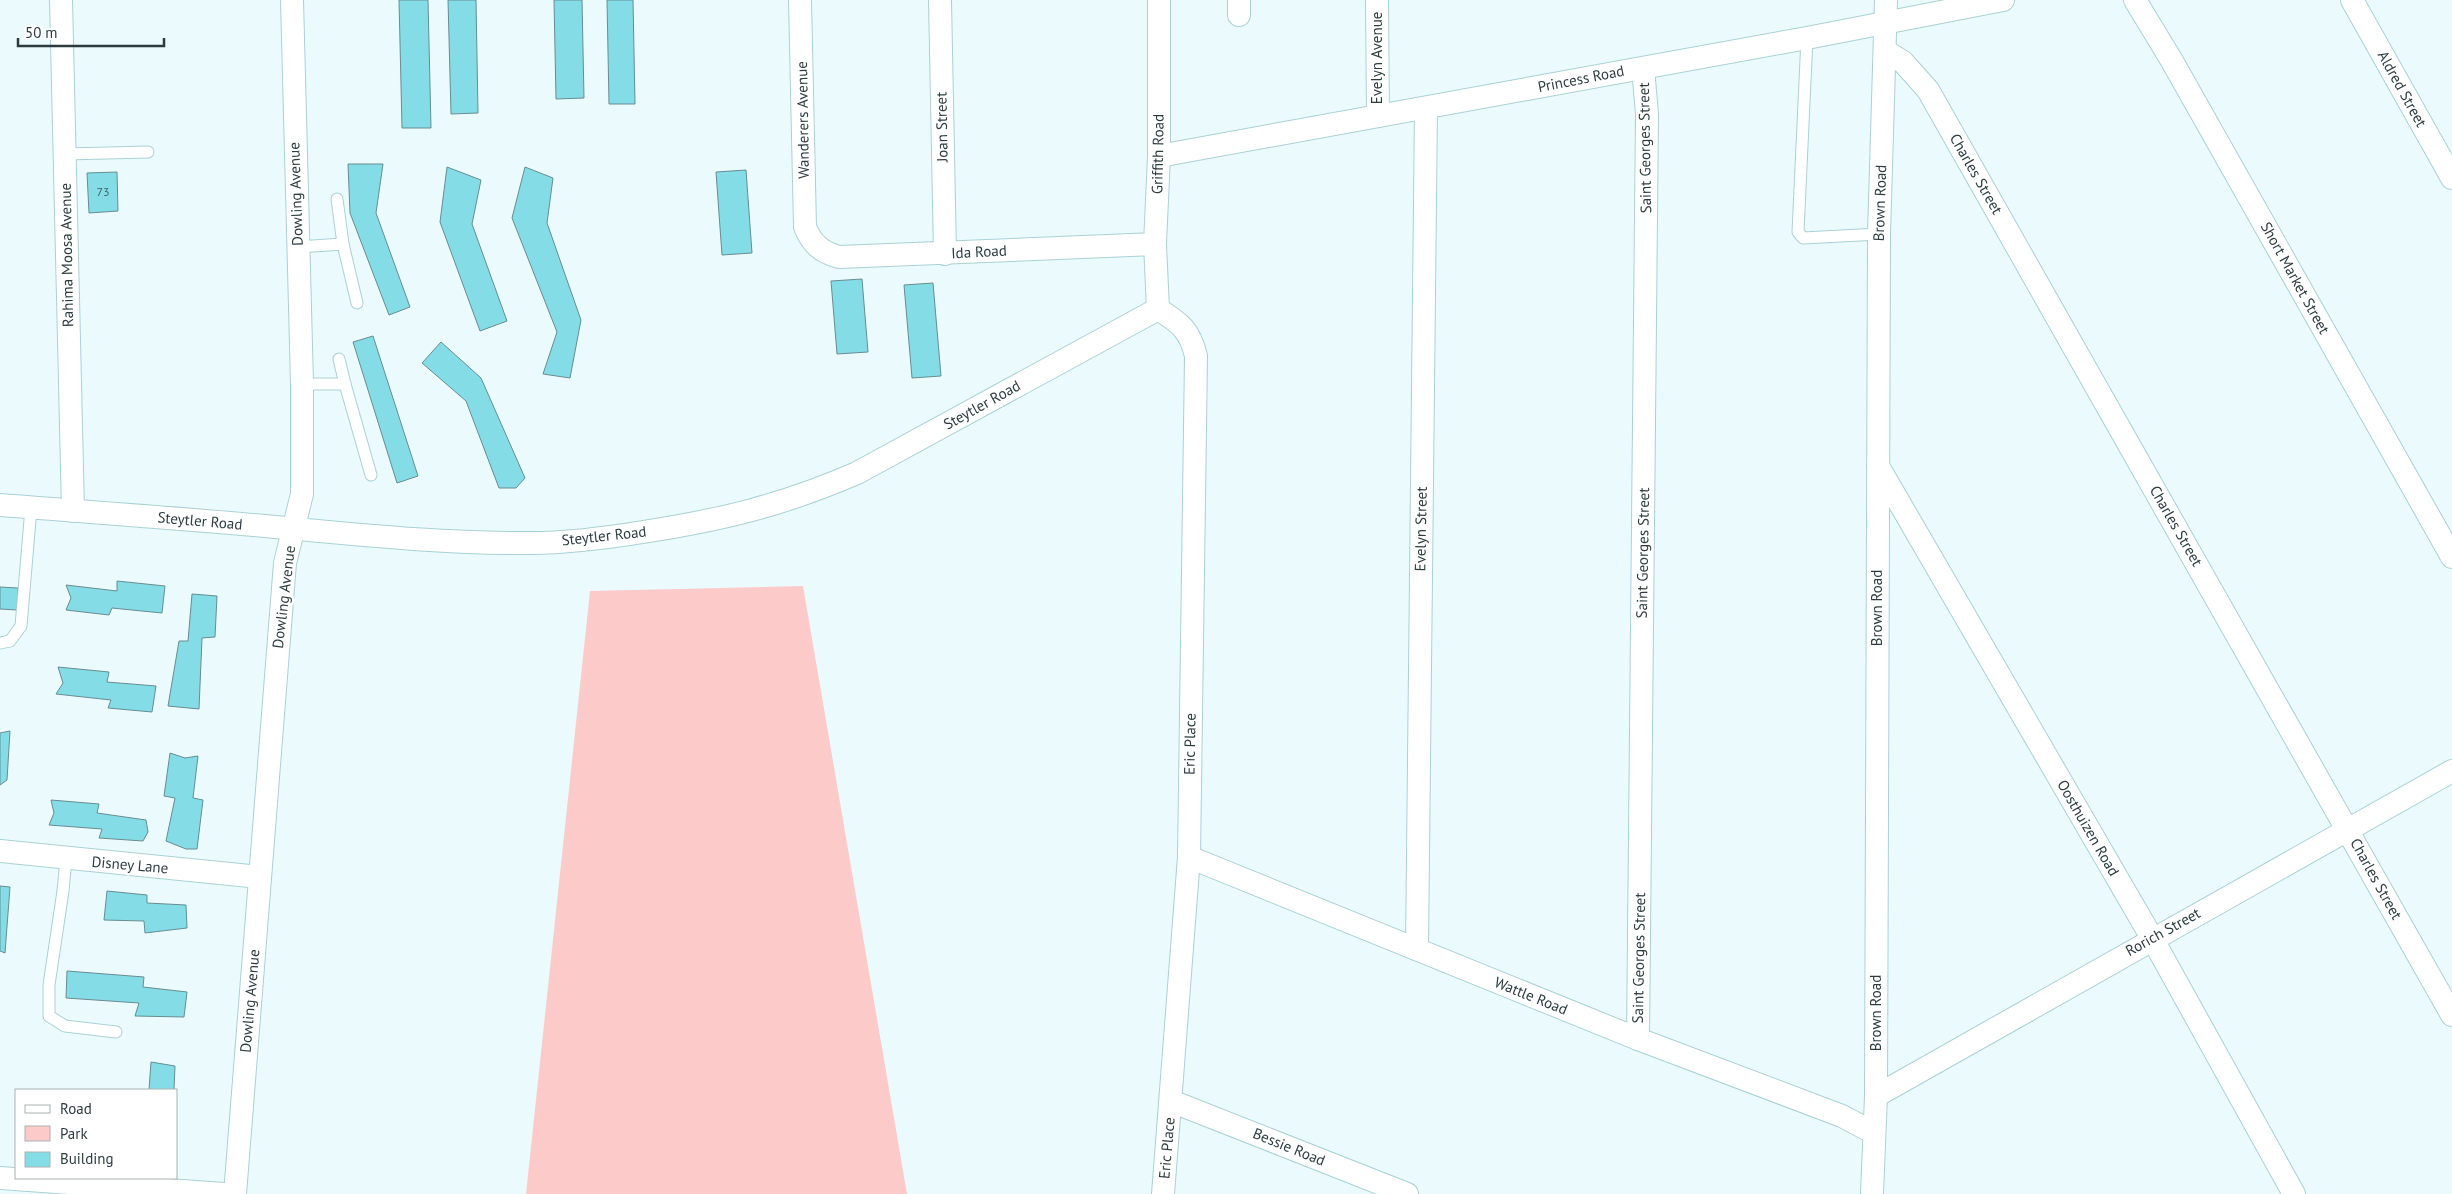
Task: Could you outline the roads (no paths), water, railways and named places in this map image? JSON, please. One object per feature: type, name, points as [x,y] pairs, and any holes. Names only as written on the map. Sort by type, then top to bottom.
[{"type":"street","name":"Rahima Moosa Avenue","points":[[61,0],[74,510]]},
{"type":"street","name":"Dowling Avenue","points":[[234,1194],[285,563],[302,494],[302,384],[292,0]]},
{"type":"street","name":"Wanderers Avenue","points":[[800,0],[805,227],[810,239]]},
{"type":"street","name":"Joan Street","points":[[940,0],[945,254]]},
{"type":"street","name":"Griffith Road","points":[[1158,309],[1155,244],[1158,156],[1159,0]]},
{"type":"street","name":"Evelyn Avenue","points":[[1377,0],[1378,116]]},
{"type":"street","name":"Princess Road","points":[[1158,156],[1807,38],[1886,11],[2003,0]]},
{"type":"street","name":"Short Market Street","points":[[2135,0],[2172,61],[2452,557]]},
{"type":"street","name":"Aldred Street","points":[[2352,0],[2452,178]]},
{"type":"street","name":"Brown Road","points":[[1872,1194],[1876,1096],[1879,234],[1886,11]]},
{"type":"street","name":"Charles Street","points":[[1885,50],[1903,62],[1928,90],[2452,1015]]},
{"type":"street","name":"Saint Georges Street","points":[[1638,1039],[1647,114],[1642,68]]},
{"type":"street","name":"Evelyn Street","points":[[1417,949],[1426,108]]},
{"type":"street","name":"Ida Road","points":[[810,239],[827,254],[839,257],[1155,244]]},
{"type":"street","name":"Steytler Road","points":[[0,506],[74,510],[458,541],[531,543],[601,538],[707,522],[760,509],[813,492],[856,473],[1158,309]]},
{"type":"street","name":"Eric Place","points":[[1158,309],[1179,323],[1188,332],[1196,356],[1189,857],[1163,1194]]},
{"type":"street","name":"Oosthuizen Road","points":[[1878,465],[2152,938],[2294,1194]]},
{"type":"street","name":"Rorich Street","points":[[1876,1096],[2152,938],[2452,771]]},
{"type":"street","name":"Disney Lane","points":[[0,851],[260,877]]},
{"type":"street","name":"Wattle Road","points":[[1189,857],[1638,1039],[1842,1116],[1874,1133]]},
{"type":"street","name":"Bessie Road","points":[[1171,1100],[1407,1194]]},
{"type":"street","points":[[12,1184],[224,1194]]},
{"type":"lane","points":[[1807,38],[1798,232],[1803,238],[1879,234]]},
{"type":"lane","points":[[65,154],[148,152]]},
{"type":"lane","points":[[337,199],[343,244],[356,303]]},
{"type":"lane","points":[[298,247],[343,244]]},
{"type":"lane","points":[[339,359],[371,475]]},
{"type":"lane","points":[[302,384],[345,384]]},
{"type":"lane","points":[[0,643],[10,641],[21,626],[31,508]]},
{"type":"lane","points":[[66,859],[49,985],[49,1016],[57,1023],[65,1026],[116,1032]]}]
